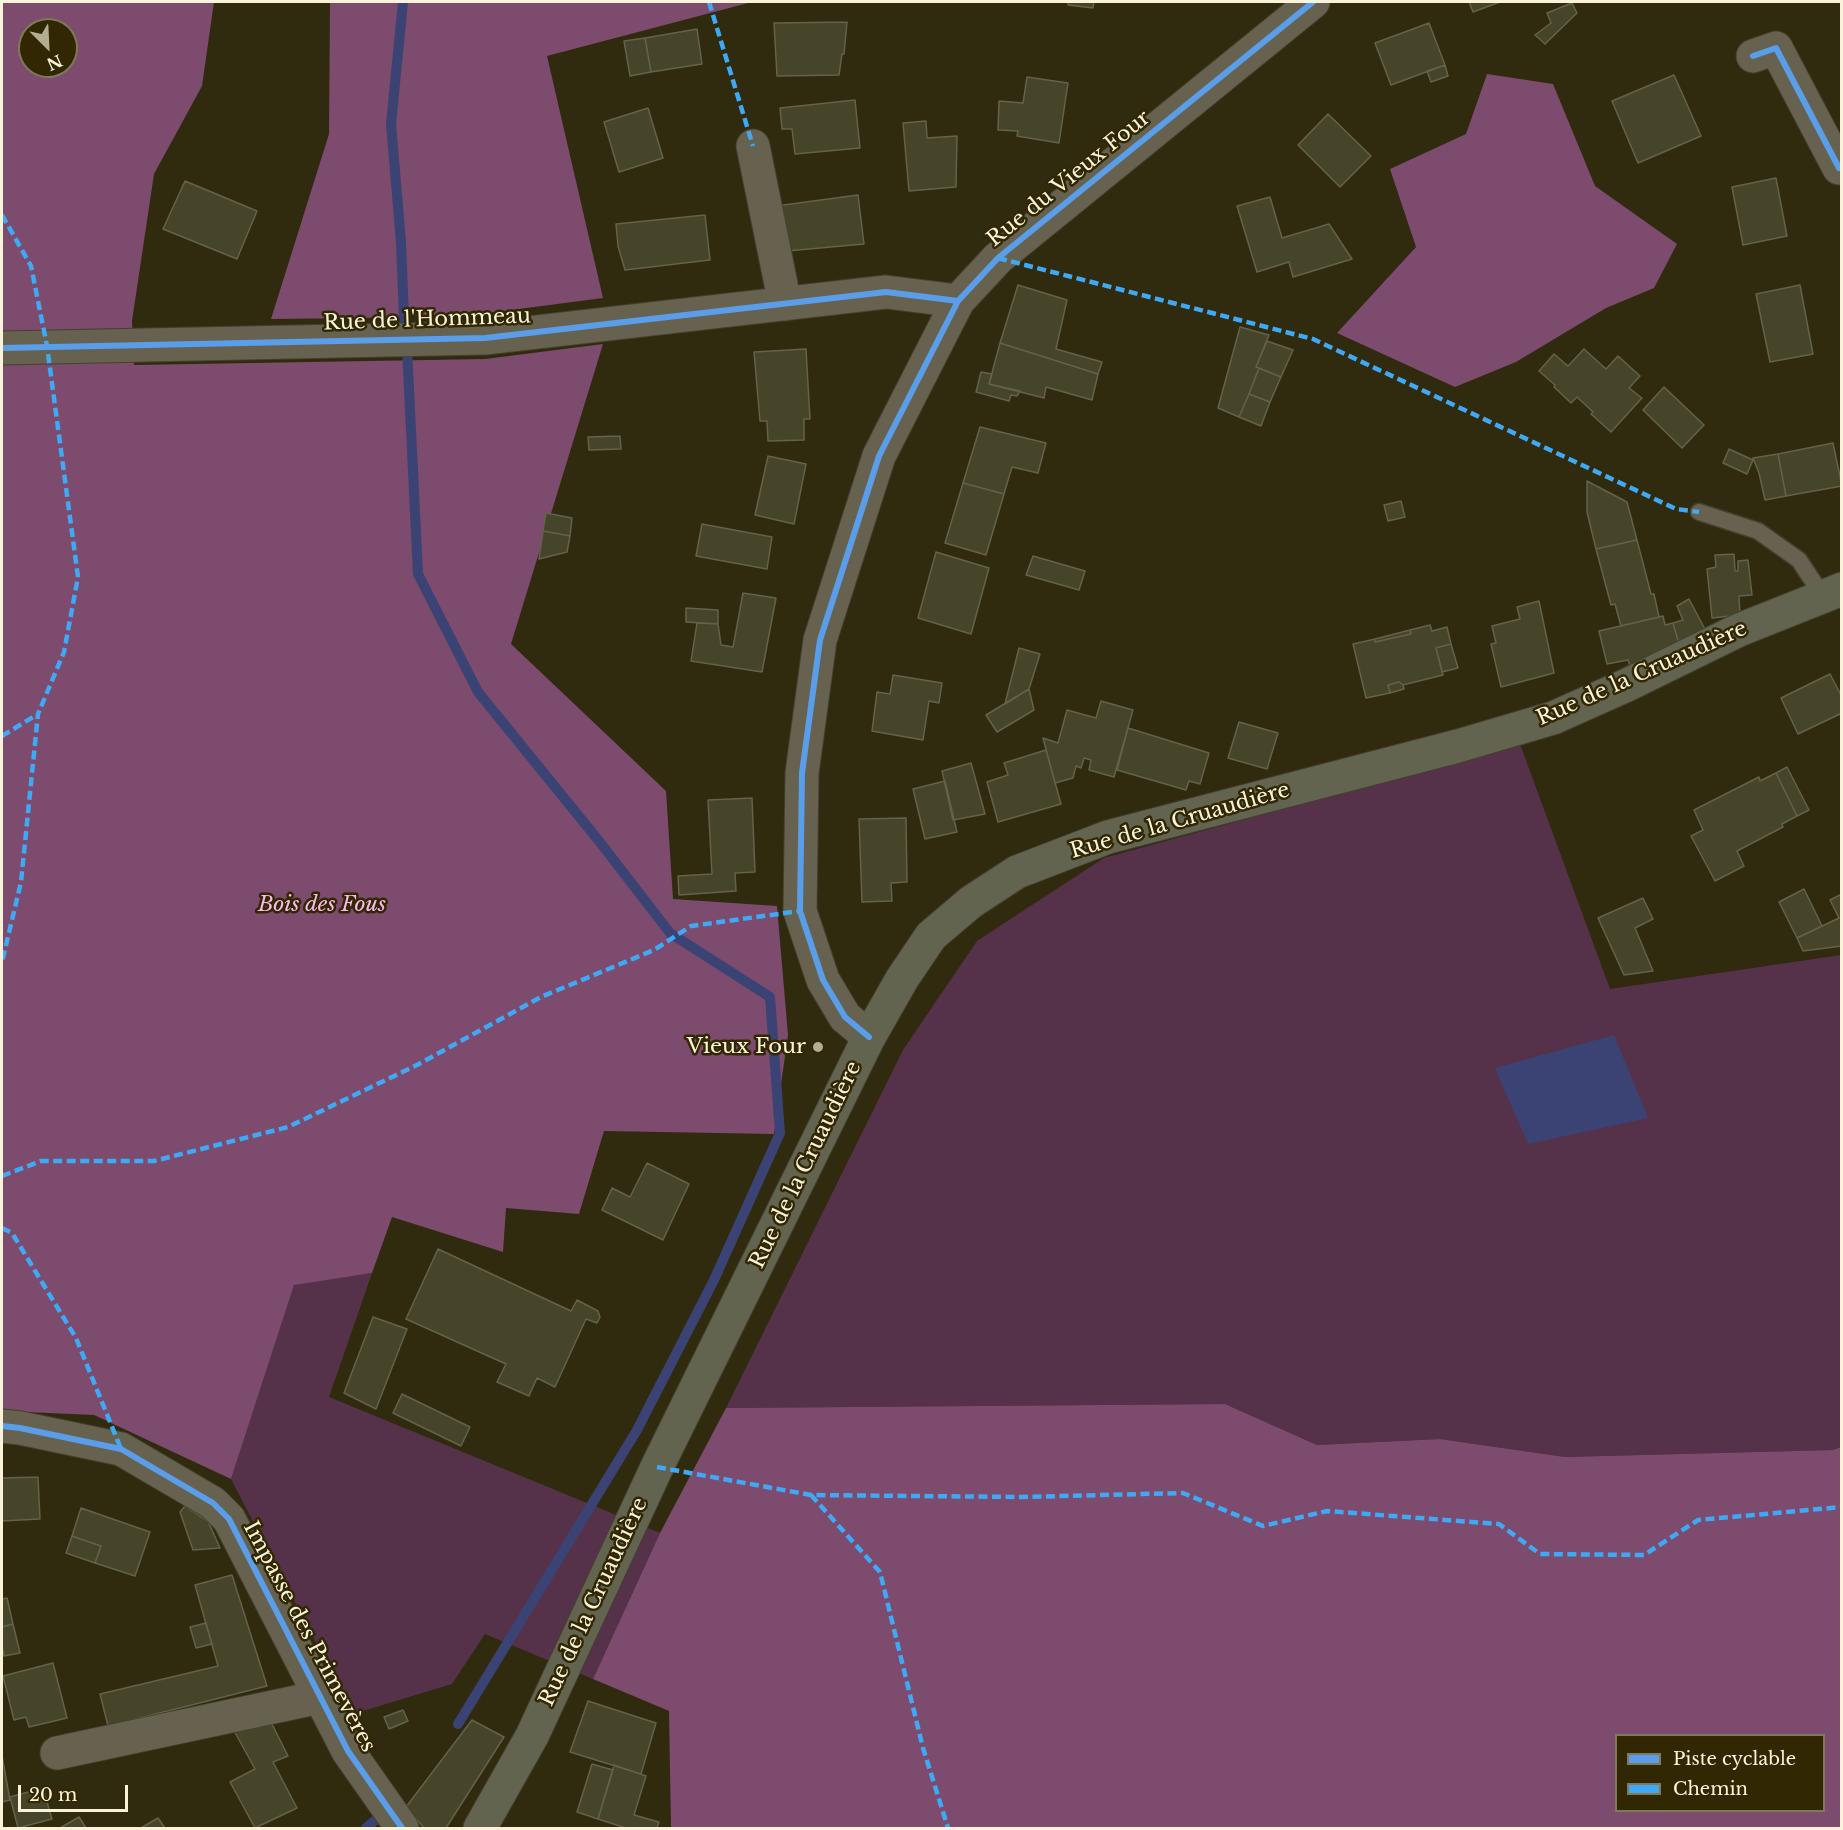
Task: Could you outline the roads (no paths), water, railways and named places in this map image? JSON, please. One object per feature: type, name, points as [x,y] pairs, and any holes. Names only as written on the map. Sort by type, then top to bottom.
[{"type":"main road","name":"Rue de la Cruaudière","points":[[480,1828],[532,1736],[657,1467],[869,1037],[902,979],[931,936],[971,902],[1017,872],[1108,837],[1458,746],[1553,718],[1628,685],[1739,630],[1832,592]]},
{"type":"street","name":"Rue du Vieux Four","points":[[869,1037],[845,1017],[823,980],[800,911],[802,773],[820,640],[879,456],[958,301],[998,258],[1314,2]]},
{"type":"street","points":[[1753,56],[1776,48],[1841,172]]},
{"type":"street","points":[[753,146],[785,304]]},
{"type":"street","name":"Rue de l'Hommeau","points":[[2,348],[485,338],[886,292],[958,301]]},
{"type":"street","name":"Impasse des Primevères","points":[[2,1426],[121,1449],[213,1503],[229,1519],[348,1751],[393,1817]]},
{"type":"street","points":[[57,1753],[320,1696]]},
{"type":"lane","points":[[1699,512],[1758,531],[1799,560],[1832,592]]},
{"type":"water","points":[[1614,1035],[1648,1118],[1528,1144],[1495,1068]]},
{"type":"waterway","points":[[403,2],[391,124],[401,242],[404,319]]},
{"type":"waterway","points":[[407,348],[418,574],[478,692],[670,933],[770,997],[780,1133],[714,1280],[637,1430],[458,1724]]},
{"type":"waterway","points":[[366,1828],[386,1811]]},
{"type":"place","name":"Vieux Four","points":[[818,1047]]},
{"type":"park label","name":"Bois des Fous","points":[[322,905]]}]
